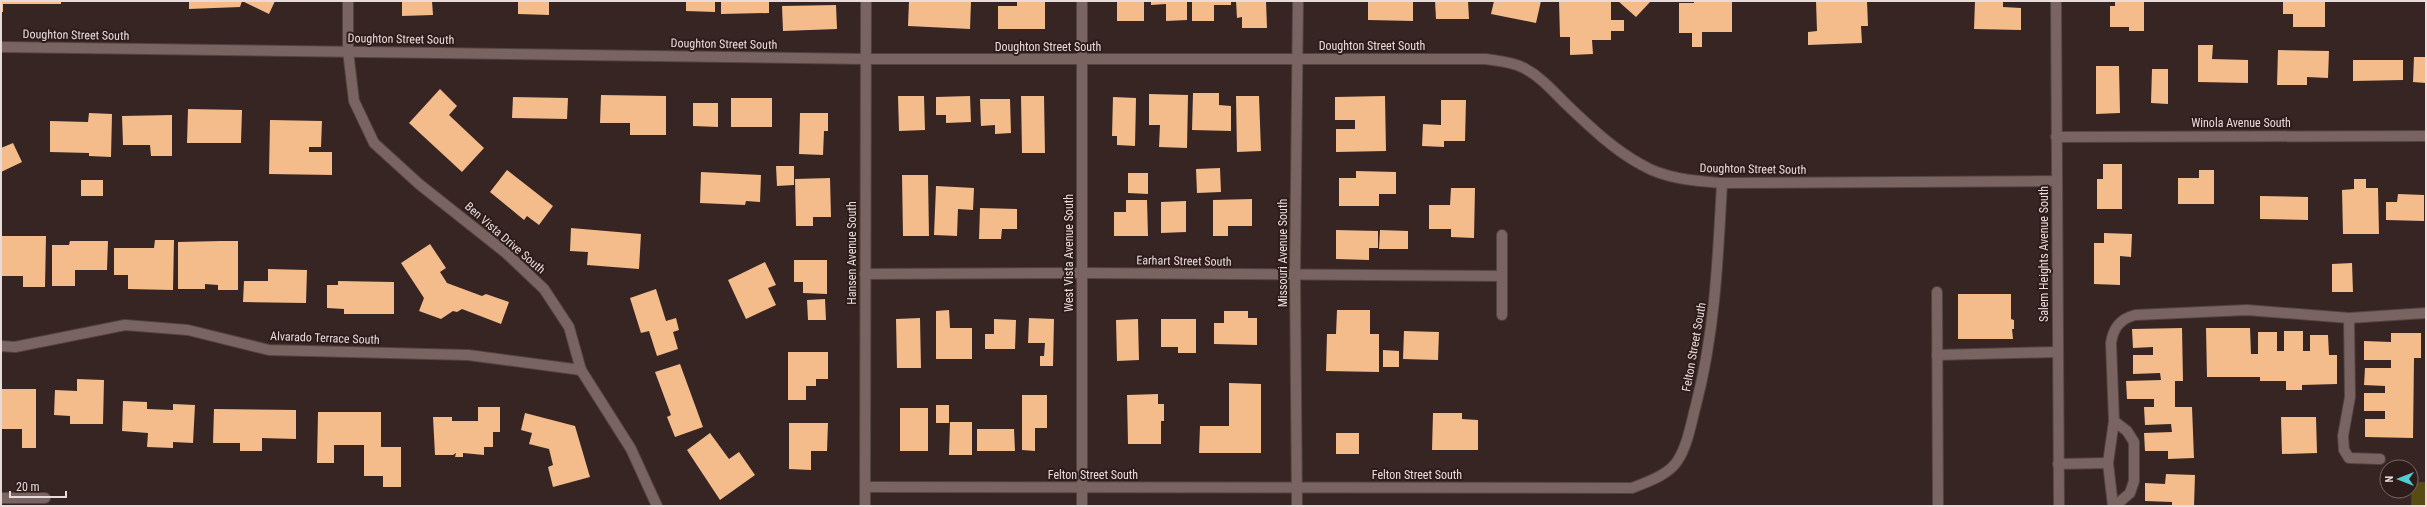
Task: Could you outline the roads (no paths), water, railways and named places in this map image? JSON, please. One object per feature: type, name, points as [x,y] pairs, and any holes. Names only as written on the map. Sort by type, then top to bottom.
[{"type":"street","name":"Ben Vista Drive South","points":[[348,1],[348,51],[354,101],[374,142],[419,184],[506,253],[544,289],[569,327],[581,370],[631,449],[657,506]]},
{"type":"street","name":"Hansen Avenue South","points":[[865,506],[866,1]]},
{"type":"street","name":"West Vista Avenue South","points":[[1082,1],[1082,506]]},
{"type":"street","name":"Missouri Avenue South","points":[[1297,506],[1295,275],[1298,1]]},
{"type":"street","name":"Salem Heights Avenue South","points":[[2056,1],[2058,506]]},
{"type":"street","name":"Doughton Street South","points":[[1,47],[866,59],[1486,59],[1507,62],[1524,68],[1539,78],[1622,153],[1643,166],[1667,175],[1693,181],[1722,183],[2056,181]]},
{"type":"street","name":"Winola Avenue South","points":[[2056,137],[2426,136]]},
{"type":"street","name":"Felton Street South","points":[[865,487],[1632,488],[1657,478],[1678,461],[1689,431],[1700,390],[1715,309],[1722,183]]},
{"type":"street","points":[[1502,235],[1502,315]]},
{"type":"street","name":"Earhart Street South","points":[[865,274],[1082,272],[1502,276]]},
{"type":"street","points":[[1937,292],[1938,506]]},
{"type":"street","points":[[2114,506],[2108,462],[2114,421],[2112,334],[2121,321],[2128,317],[2248,310],[2349,318],[2426,313]]},
{"type":"street","points":[[2349,318],[2350,397],[2343,436],[2344,450],[2350,458],[2380,459]]},
{"type":"street","name":"Alvarado Terrace South","points":[[1,346],[15,347],[125,325],[188,330],[269,350],[468,355],[581,370]]},
{"type":"street","points":[[1937,355],[2057,352]]},
{"type":"street","points":[[2114,421],[2127,431],[2134,442],[2134,481],[2130,493],[2114,506]]},
{"type":"street","points":[[2058,464],[2108,462]]},
{"type":"street","points":[[1,498],[45,498]]}]
